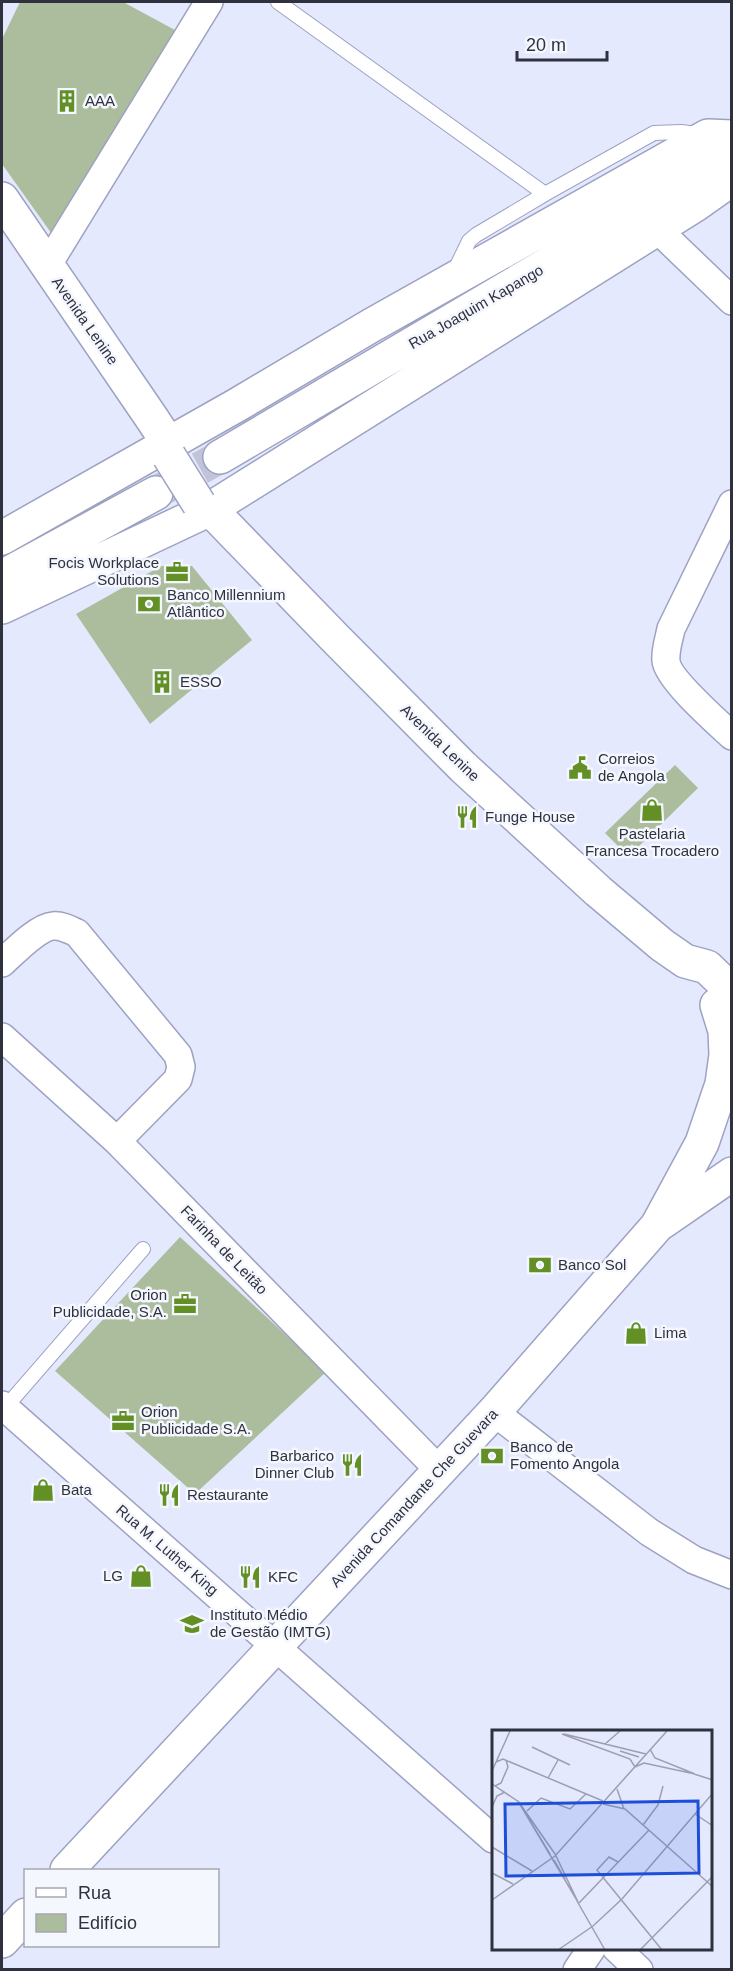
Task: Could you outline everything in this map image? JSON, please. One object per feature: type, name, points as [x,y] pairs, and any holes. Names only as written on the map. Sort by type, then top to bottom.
[{"type":"street","points":[[46,266],[209,2]]},
{"type":"street","points":[[2,538],[172,450],[237,405],[449,282],[724,143]]},
{"type":"street","name":"Rua Joaquim Kapango","points":[[220,458],[724,143]]},
{"type":"street","points":[[2,607],[206,503],[657,229],[719,188],[732,175]]},
{"type":"street","name":"Avenida Lenine","points":[[2,199],[46,266],[129,383],[206,503],[327,630],[463,767],[598,891],[662,945],[685,961],[693,982],[727,1005]]},
{"type":"street","points":[[657,229],[732,301]]},
{"type":"street","points":[[2,577],[156,493]]},
{"type":"street","points":[[732,504],[672,628],[666,648],[666,663],[672,676],[732,736]]},
{"type":"street","points":[[2,963],[43,928],[62,927],[77,933],[178,1055],[181,1067],[177,1079],[117,1141]]},
{"type":"street","name":"Avenida Comandante Che Guevara","points":[[68,1869],[494,1412],[657,1226],[702,1143],[722,1084],[726,1055],[727,1005]]},
{"type":"street","name":"Farinha de Leitão","points":[[2,1037],[117,1141],[439,1470]]},
{"type":"street","name":"Avenida Comandante Che Guevara","points":[[657,1226],[732,1174]]},
{"type":"street","name":"Rua M. Luther King","points":[[3,1406],[492,1838]]},
{"type":"street","points":[[494,1412],[649,1532],[694,1560],[732,1575]]},
{"type":"street","points":[[2,1941],[24,1917]]},
{"type":"street","points":[[577,1970],[591,1950]]},
{"type":"street","points":[[618,1950],[639,1970]]},
{"type":"lane","points":[[278,2],[545,194]]},
{"type":"lane","points":[[449,282],[476,234],[654,133],[681,132],[724,143]]},
{"type":"lane","points":[[3,1406],[143,1249]]},
{"type":"building","name":"AAA","points":[[20,2],[123,2],[175,30],[54,237],[2,164],[2,39]]},
{"type":"building","name":"ESSO","points":[[161,566],[192,566],[252,640],[150,724],[76,614]]},
{"type":"building","name":"Pastelaria Francesa Trocadero","points":[[675,765],[698,788],[636,849],[632,844],[624,852],[605,833]]},
{"type":"building","name":"Orion Publicidade, S.A.","points":[[180,1237],[326,1372],[195,1494],[55,1371]]},
{"type":"tunnel","points":[[157,492],[220,457]]},
{"type":"place","name":"AAA","points":[[67,101]]},
{"type":"place","name":"Focis Workplace Solutions","points":[[177,572]]},
{"type":"place","name":"Banco Millennium Atlântico","points":[[149,604]]},
{"type":"place","name":"ESSO","points":[[162,682]]},
{"type":"place","name":"Correios de Angola","points":[[580,768]]},
{"type":"place","name":"Pastelaria Francesa Trocadero","points":[[652,810]]},
{"type":"place","name":"Funge House","points":[[467,817]]},
{"type":"place","name":"Banco Sol","points":[[540,1265]]},
{"type":"place","name":"Orion Publicidade, S.A.","points":[[185,1304]]},
{"type":"place","name":"Lima","points":[[636,1333]]},
{"type":"place","name":"Orion Publicidade S.A.","points":[[123,1421]]},
{"type":"place","name":"Banco de Fomento Angola","points":[[492,1456]]},
{"type":"place","name":"Barbarico Dinner Club","points":[[352,1465]]},
{"type":"place","name":"Bata","points":[[43,1490]]},
{"type":"place","name":"Restaurante","points":[[169,1495]]},
{"type":"place","name":"LG","points":[[141,1576]]},
{"type":"place","name":"KFC","points":[[250,1577]]},
{"type":"place","name":"Instituto Médio de Gestão (IMTG)","points":[[192,1624]]}]
